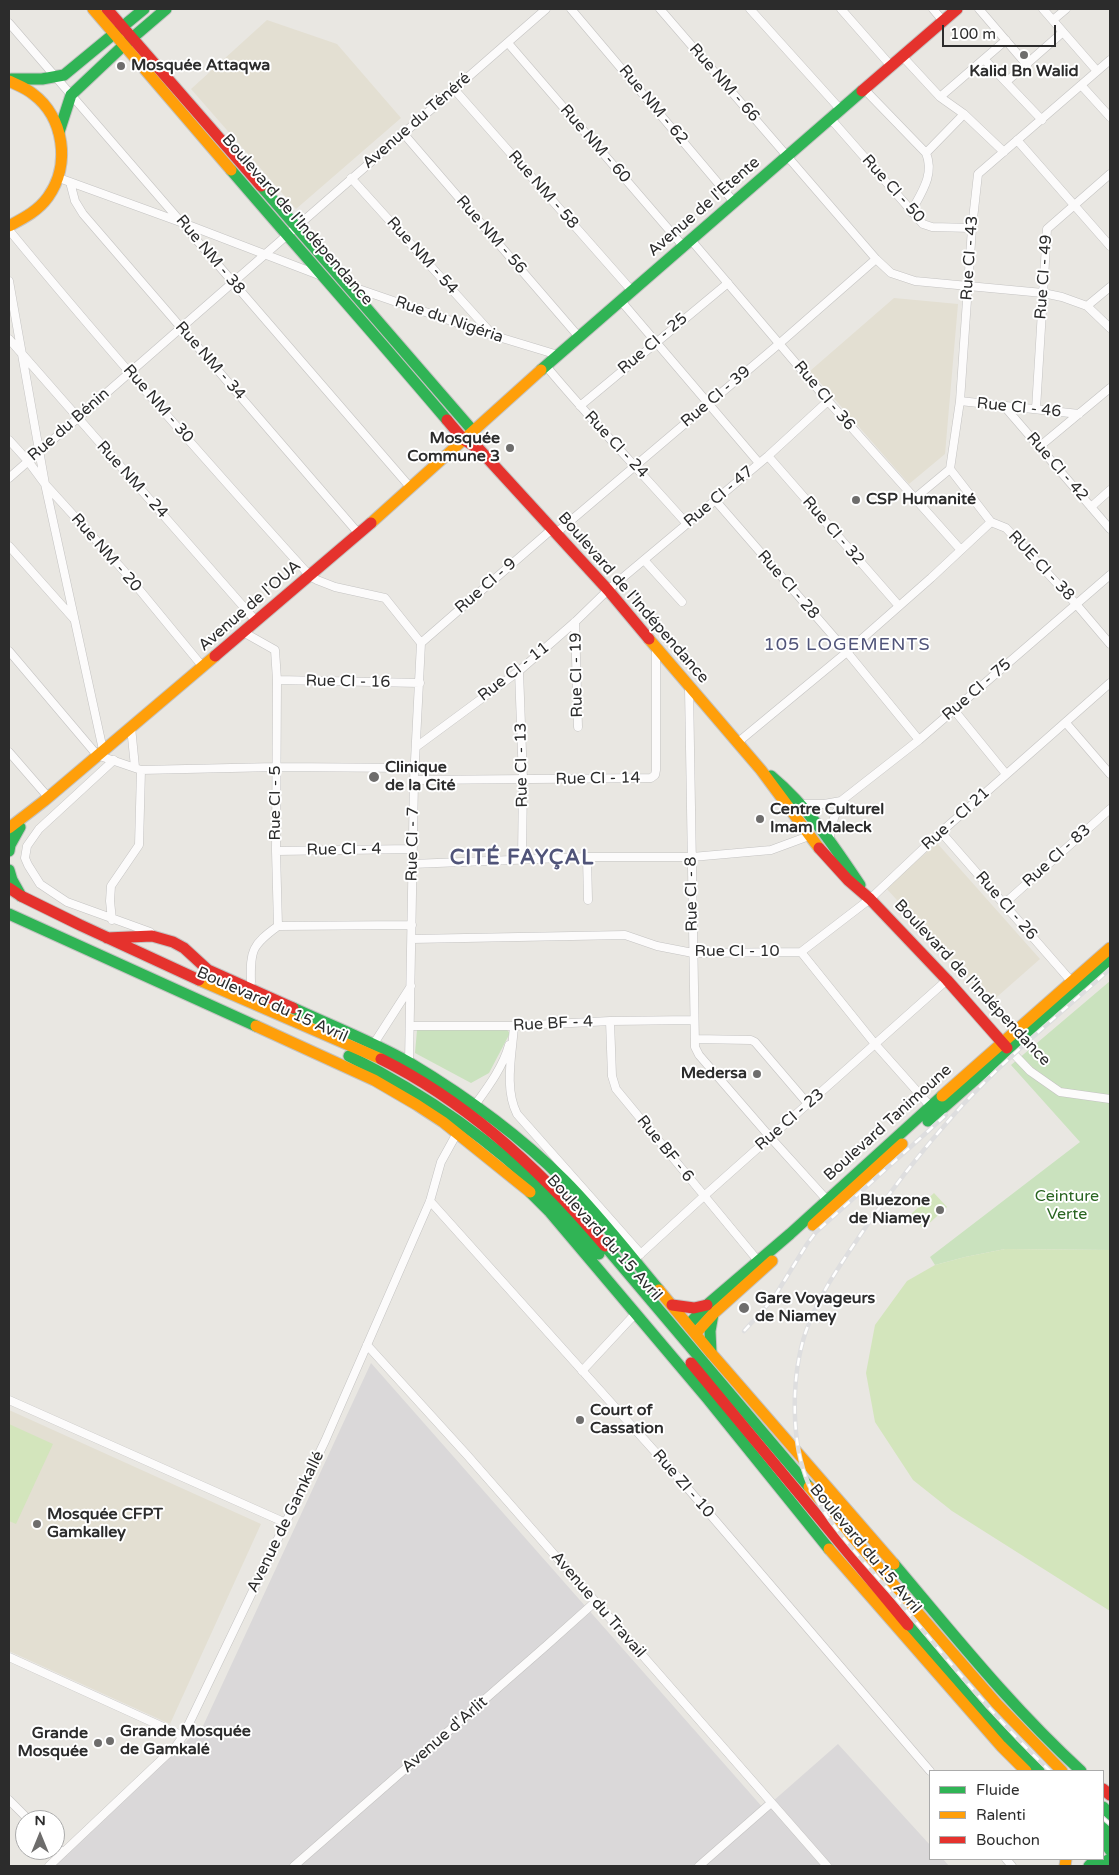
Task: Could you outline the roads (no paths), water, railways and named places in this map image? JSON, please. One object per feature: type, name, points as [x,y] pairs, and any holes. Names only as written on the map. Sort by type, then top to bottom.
[{"type":"main road","name":"Boulevard de l'Indépendance","points":[[93,9],[119,31],[297,226],[473,431],[479,450]]},
{"type":"main road","name":"Boulevard de l'Indépendance","points":[[107,9],[119,31]]},
{"type":"main road","points":[[9,80],[56,77],[70,72],[144,9]]},
{"type":"main road","points":[[60,132],[71,95],[128,41],[166,9]]},
{"type":"main road","name":"Avenue de l'Etente","points":[[473,431],[840,109],[865,90],[958,9]]},
{"type":"main road","name":"Boulevard de l'Indépendance","points":[[128,41],[322,276],[362,319],[463,439],[479,450],[608,590],[689,688],[761,770],[809,836],[848,880],[870,899],[947,980],[1006,1046]]},
{"type":"main road","points":[[9,80],[40,99],[52,114],[60,132],[62,160],[59,178],[47,200],[29,217],[9,226]]},
{"type":"main road","name":"Avenue de l'OUA","points":[[17,824],[359,534],[473,431]]},
{"type":"main road","name":"Boulevard de l'Indépendance","points":[[761,770],[782,784],[800,804],[830,840],[870,899]]},
{"type":"main road","points":[[9,822],[17,824]]},
{"type":"main road","points":[[9,838],[17,824]]},
{"type":"main road","points":[[9,851],[17,824]]},
{"type":"main road","points":[[9,870],[21,896]]},
{"type":"main road","name":"Boulevard du 15 Avril","points":[[9,888],[21,896],[105,938],[390,1064],[455,1105],[511,1149],[548,1182],[579,1215],[773,1445],[996,1704],[1061,1770]]},
{"type":"main road","name":"Boulevard du 15 Avril","points":[[9,900],[37,916],[398,1080],[466,1126],[520,1171],[560,1210],[664,1330],[842,1548],[982,1712],[1038,1770]]},
{"type":"main road","name":"Boulevard du 15 Avril","points":[[9,914],[368,1076],[418,1105],[457,1133],[526,1188],[549,1211],[636,1313],[841,1563],[1001,1746],[1025,1770]]},
{"type":"main road","name":"Boulevard du 15 Avril","points":[[9,918],[26,922]]},
{"type":"main road","name":"Boulevard du 15 Avril","points":[[105,938],[139,935],[166,938],[187,949],[208,970],[374,1045],[409,1063],[475,1105],[538,1156],[564,1180],[637,1257],[672,1305],[711,1353],[815,1471],[994,1682],[1051,1744],[1080,1770]]},
{"type":"main road","name":"Boulevard Tanimoune","points":[[692,1329],[710,1309],[1006,1046],[1071,981],[1110,948]]},
{"type":"main road","name":"Boulevard Tanimoune","points":[[722,1299],[759,1262],[932,1107],[1110,961]]},
{"type":"main road","points":[[672,1305],[710,1309],[711,1353]]},
{"type":"main road","points":[[1099,1866],[1110,1859]]},
{"type":"street","name":"Avenue du Ténéré","points":[[288,234],[546,9]]},
{"type":"street","name":"Rue NM - 62","points":[[571,9],[734,202]]},
{"type":"street","name":"Rue NM - 66","points":[[660,9],[787,157],[891,274],[915,281],[1043,293],[1062,297],[1087,306]]},
{"type":"street","points":[[750,9],[840,109]]},
{"type":"street","points":[[841,9],[891,66]]},
{"type":"street","points":[[933,9],[943,21]]},
{"type":"street","points":[[979,9],[1027,65]]},
{"type":"street","points":[[1043,9],[1097,71]]},
{"type":"street","points":[[1053,20],[1066,9]]},
{"type":"street","name":"Rue NM - 38","points":[[9,23],[410,487]]},
{"type":"street","points":[[1006,82],[1063,32]]},
{"type":"street","points":[[940,97],[1006,40]]},
{"type":"street","name":"Rue NM - 60","points":[[508,43],[687,243]]},
{"type":"street","points":[[903,57],[940,97],[967,116],[1004,152]]},
{"type":"street","points":[[984,59],[1042,120]]},
{"type":"street","name":"Rue CI - 43","points":[[950,469],[960,401],[972,228],[978,174],[1110,60]]},
{"type":"street","points":[[1081,85],[1110,117]]},
{"type":"street","name":"Rue NM - 58","points":[[454,89],[632,291]]},
{"type":"street","points":[[865,90],[926,153],[929,162],[928,177],[923,191],[911,212]]},
{"type":"street","points":[[926,153],[967,116]]},
{"type":"street","name":"Rue CI - 50","points":[[830,118],[911,212],[926,226],[972,228]]},
{"type":"street","name":"Rue NM - 56","points":[[402,133],[580,336]]},
{"type":"street","points":[[1018,140],[1110,246]]},
{"type":"street","name":"Rue CI - 49","points":[[1036,409],[1047,229],[1110,174]]},
{"type":"street","name":"Rue du Nigéria","points":[[59,178],[322,276],[492,335],[558,355]]},
{"type":"street","name":"Rue NM - 54","points":[[351,178],[492,335]]},
{"type":"street","name":"Rue NM - 34","points":[[70,182],[82,214],[359,534]]},
{"type":"street","name":"Rue NM - 30","points":[[9,230],[67,301],[130,371],[216,472],[310,576]]},
{"type":"street","name":"Rue du Bénin","points":[[9,478],[288,234]]},
{"type":"street","name":"Rue CI - 36","points":[[687,243],[728,283],[828,401],[960,550]]},
{"type":"street","name":"Rue CI - 39","points":[[553,532],[780,343],[876,259]]},
{"type":"street","points":[[9,281],[45,484],[75,619],[100,752]]},
{"type":"street","name":"Rue CI - 25","points":[[580,406],[654,342],[728,283]]},
{"type":"street","points":[[1110,287],[1087,306],[1110,328]]},
{"type":"street","points":[[621,301],[759,463]]},
{"type":"street","name":"Rue NM - 24","points":[[9,339],[256,621]]},
{"type":"street","name":"Rue CI - 24","points":[[546,366],[687,524]]},
{"type":"street","points":[[1039,447],[1110,388]]},
{"type":"street","name":"Rue CI - 47","points":[[608,590],[768,456],[828,401]]},
{"type":"street","name":"Rue CI - 46","points":[[960,401],[1078,414]]},
{"type":"street","name":"Rue CI - 42","points":[[1004,406],[1110,529]]},
{"type":"street","name":"Rue NM - 20","points":[[9,440],[45,484],[124,571],[203,667]]},
{"type":"street","name":"Rue CI - 32","points":[[768,456],[899,606]]},
{"type":"street","points":[[914,499],[950,469]]},
{"type":"street","name":"RUE CI - 38","points":[[950,469],[991,522],[1006,528],[1110,644]]},
{"type":"street","points":[[1091,507],[1110,490]]},
{"type":"street","name":"Rue CI - 28","points":[[715,500],[847,652],[919,740]]},
{"type":"street","points":[[737,743],[847,652],[991,522]]},
{"type":"street","name":"Rue CI - 9","points":[[421,642],[553,532]]},
{"type":"street","points":[[9,546],[75,619]]},
{"type":"street","points":[[644,560],[682,602]]},
{"type":"street","name":"Rue CI - 75","points":[[841,801],[919,740],[1110,575]]},
{"type":"street","points":[[310,576],[335,587],[385,598],[421,642]]},
{"type":"street","name":"Rue CI - 11","points":[[416,747],[519,670],[575,622],[608,590]]},
{"type":"street","name":"Rue CI - 19","points":[[575,622],[578,727]]},
{"type":"street","name":"Rue CI - 5","points":[[243,632],[275,650],[277,680],[276,851],[278,926]]},
{"type":"street","name":"Rue CI - 7","points":[[409,1063],[412,986],[414,768],[421,642]]},
{"type":"street","name":"Rue CI - 14","points":[[414,780],[651,778],[655,775],[656,648]]},
{"type":"street","points":[[9,651],[100,752],[114,760],[138,769],[414,768]]},
{"type":"street","name":"Rue CI - 13","points":[[519,670],[523,780],[522,859]]},
{"type":"street","name":"Rue CI - 16","points":[[277,680],[420,683]]},
{"type":"street","name":"Rue - CI 21","points":[[801,952],[870,899],[941,832],[1110,683]]},
{"type":"street","name":"Rue CI - 8","points":[[689,688],[695,1047],[699,1056],[827,1200]]},
{"type":"street","points":[[954,710],[1006,774]]},
{"type":"street","points":[[1066,723],[1110,774]]},
{"type":"street","points":[[112,920],[111,886],[139,845],[138,769],[131,727]]},
{"type":"street","points":[[9,752],[46,799]]},
{"type":"street","points":[[114,760],[39,829],[25,852],[28,865],[40,884],[68,902],[112,920],[166,938]]},
{"type":"street","points":[[800,804],[824,804],[841,801]]},
{"type":"street","points":[[830,840],[834,818],[841,801]]},
{"type":"street","name":"Rue CI - 83","points":[[1004,903],[1110,809]]},
{"type":"street","name":"Rue CI - 26","points":[[941,832],[1071,981]]},
{"type":"street","points":[[412,864],[587,857],[692,857],[771,850],[781,848],[809,836]]},
{"type":"street","name":"Rue CI - 4","points":[[276,851],[412,849]]},
{"type":"street","points":[[587,857],[588,900]]},
{"type":"street","points":[[251,982],[250,958],[255,947],[260,939],[278,926],[412,925]]},
{"type":"street","name":"Rue CI - 10","points":[[412,939],[625,935],[657,946],[693,954],[801,952],[875,1044],[932,1107]]},
{"type":"street","name":"Rue CI - 23","points":[[637,1257],[947,980]]},
{"type":"street","points":[[374,1045],[412,986]]},
{"type":"street","name":"Rue BF - 4","points":[[411,1026],[514,1026],[610,1020],[694,1020]]},
{"type":"street","name":"Rue BF - 6","points":[[610,1020],[612,1076],[616,1089],[759,1262]]},
{"type":"street","points":[[475,1105],[490,1085],[507,1053],[514,1026]]},
{"type":"street","points":[[514,1026],[509,1092],[516,1114],[637,1257]]},
{"type":"street","points":[[695,1039],[746,1040],[755,1042],[808,1104]]},
{"type":"street","name":"Boulevard de l'Indépendance","points":[[1006,1046],[1030,1071],[1060,1092],[1110,1099]]},
{"type":"street","name":"Avenue de Gamkallé","points":[[65,1850],[176,1746],[183,1736],[325,1441],[430,1201],[441,1162],[457,1133]]},
{"type":"street","name":"Rue ZI - 10","points":[[430,1201],[684,1484],[929,1770]]},
{"type":"street","points":[[582,1371],[636,1313]]},
{"type":"street","name":"Avenue du Travail","points":[[367,1345],[467,1455],[827,1866]]},
{"type":"street","points":[[9,1400],[286,1523]]},
{"type":"street","name":"Avenue d'Arlit","points":[[294,1866],[533,1658],[594,1602]]},
{"type":"street","points":[[9,1657],[183,1736]]},
{"type":"street","points":[[9,1800],[19,1810]]},
{"type":"street","points":[[700,1866],[771,1803]]},
{"type":"railway","points":[[1049,1770],[1009,1730],[970,1686],[836,1529],[816,1499],[809,1485],[798,1449],[795,1388],[801,1348],[817,1305],[845,1257],[895,1186],[932,1140],[976,1091],[1013,1055],[1110,969]]},
{"type":"railway","points":[[744,1331],[773,1299],[816,1232],[946,1115]]},
{"type":"railway","points":[[1104,1819],[1110,1824]]},
{"type":"place","name":"Kalid Bn Walid","points":[[1024,55]]},
{"type":"place","name":"Mosquée Attaqwa","points":[[121,66]]},
{"type":"place","name":"Mosquée Commune 3","points":[[510,448]]},
{"type":"place","name":"CSP Humanité","points":[[856,500]]},
{"type":"place","name":"Clinique de la Cité","points":[[374,777]]},
{"type":"place","name":"Centre Culturel Imam Maleck","points":[[760,819]]},
{"type":"place","name":"Medersa","points":[[757,1074]]},
{"type":"place","name":"Bluezone de Niamey","points":[[940,1210]]},
{"type":"place","name":"Gare Voyageurs de Niamey","points":[[744,1308]]},
{"type":"place","name":"Court of Cassation","points":[[580,1420]]},
{"type":"place","name":"Mosquée CFPT Gamkalley","points":[[37,1524]]},
{"type":"place","name":"Grande Mosquée de Gamkalé","points":[[110,1741]]},
{"type":"place","name":"Grande Mosquée","points":[[98,1743]]},
{"type":"district","name":"105 LOGEMENTS","points":[[847,645]]},
{"type":"district","name":"CITÉ FAYÇAL","points":[[522,858]]},
{"type":"park label","name":"Ceinture Verte","points":[[1067,1206]]}]
